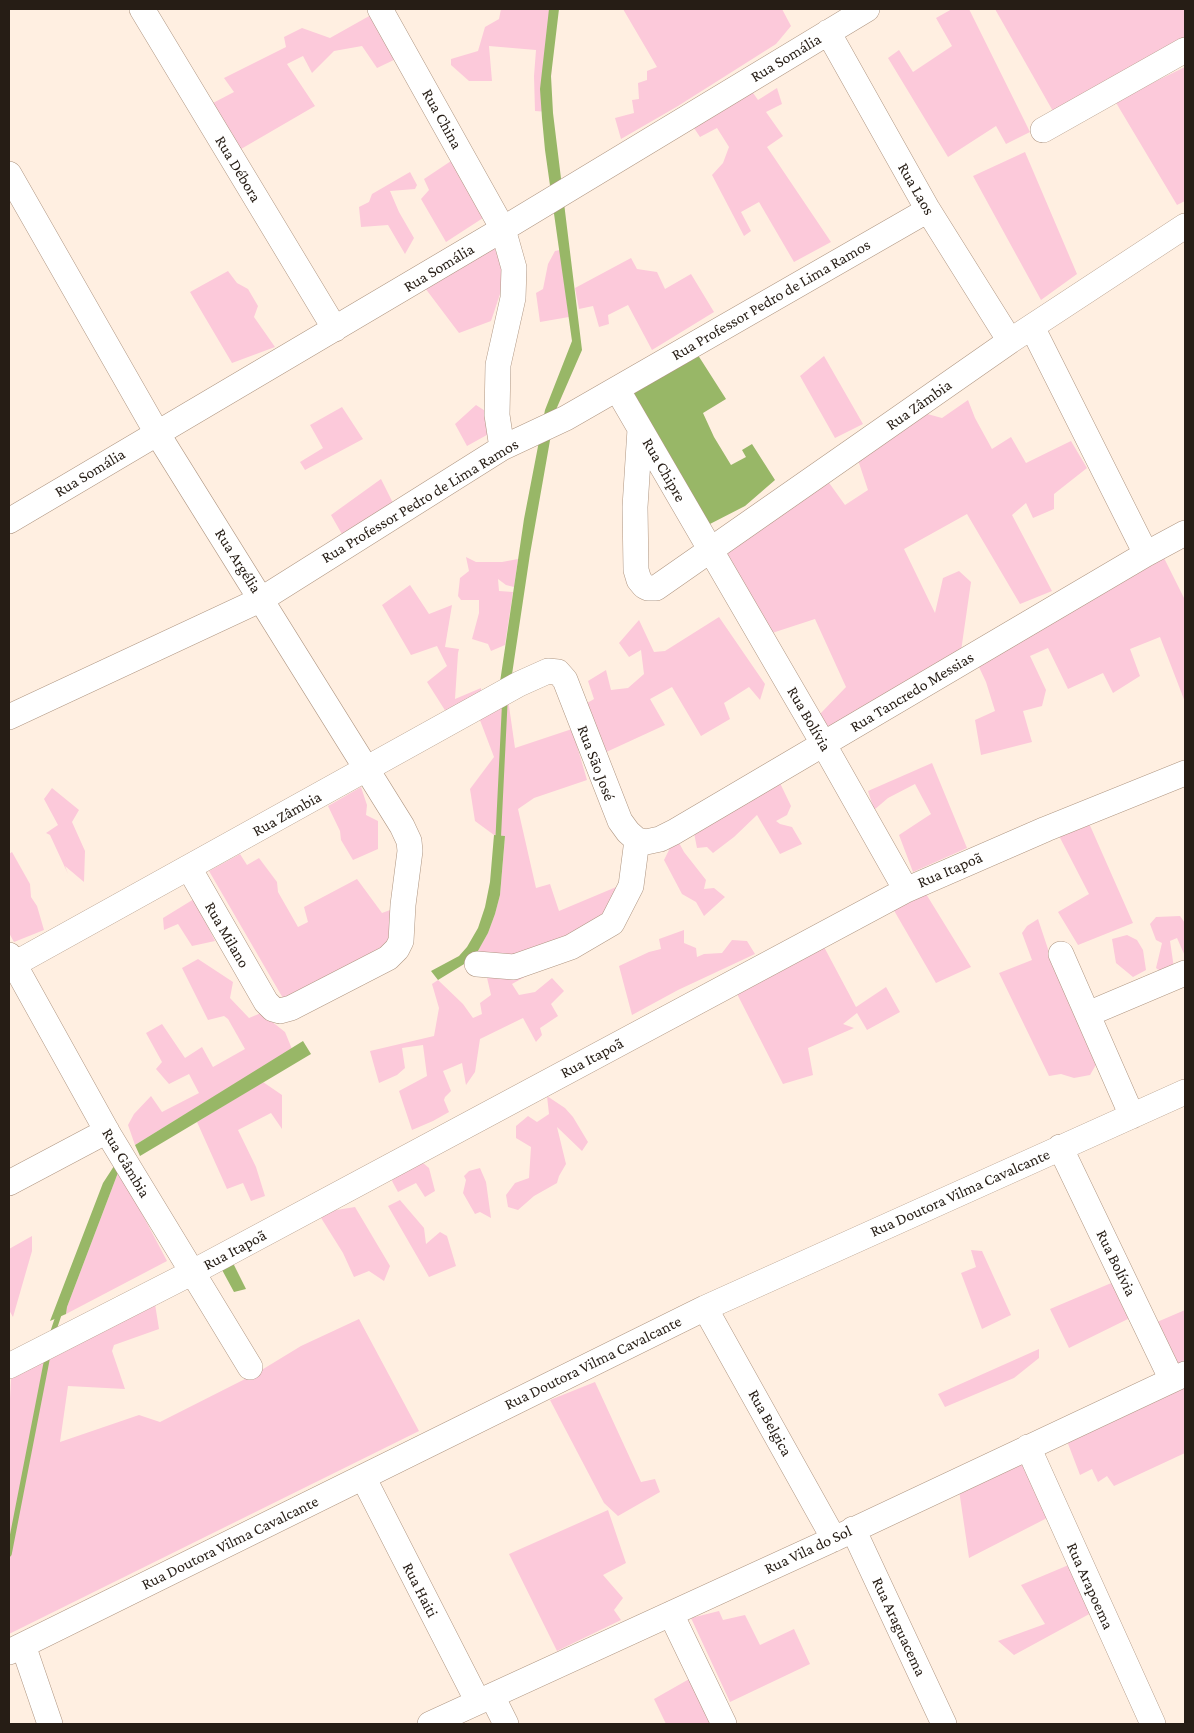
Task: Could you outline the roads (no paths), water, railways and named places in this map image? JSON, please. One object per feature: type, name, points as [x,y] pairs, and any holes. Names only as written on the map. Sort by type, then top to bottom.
[{"type":"street","name":"Rua Débora","points":[[142,9],[335,329]]},
{"type":"street","name":"Rua China","points":[[380,9],[503,230],[514,268],[513,298],[498,365],[497,416],[502,448]]},
{"type":"street","name":"Rua Somália","points":[[9,521],[157,432],[503,230],[867,9]]},
{"type":"street","name":"Rua Laos","points":[[828,32],[928,210],[1010,341]]},
{"type":"street","points":[[1043,130],[1185,50]]},
{"type":"street","name":"Rua Argélia","points":[[9,174],[157,432],[368,768],[409,841],[410,851],[401,941],[397,949],[388,958],[291,1008],[280,1011],[273,1009],[266,1002]]},
{"type":"street","name":"Rua Professor Pedro de Lima Ramos","points":[[9,717],[262,599],[502,448],[566,418],[928,210]]},
{"type":"street","name":"Rua Zâmbia","points":[[640,429],[635,507],[636,570],[639,580],[644,586],[656,588],[1010,341],[1185,226]]},
{"type":"street","points":[[1032,326],[1146,554]]},
{"type":"street","name":"Rua Chipre","points":[[617,389],[711,550]]},
{"type":"street","name":"Rua Tancredo Messias","points":[[636,840],[646,842],[674,832],[1146,554],[1185,533]]},
{"type":"street","name":"Rua Bolívia","points":[[711,550],[824,744],[906,890]]},
{"type":"street","name":"Rua Zâmbia","points":[[11,962],[189,868],[519,684],[548,671],[558,672],[565,680]]},
{"type":"street","name":"Rua São José","points":[[565,680],[617,815],[628,832],[636,840]]},
{"type":"street","name":"Rua Itapoã","points":[[19,1360],[72,1335],[193,1272],[906,890],[1046,829],[1185,773]]},
{"type":"street","points":[[477,964],[514,966],[571,947],[612,923],[630,886],[636,840]]},
{"type":"street","name":"Rua Milano","points":[[189,868],[266,1002]]},
{"type":"street","points":[[1061,954],[1132,1116]]},
{"type":"street","name":"Rua Gâmbia","points":[[11,962],[132,1174],[250,1367]]},
{"type":"street","points":[[1088,1014],[1185,973]]},
{"type":"street","name":"Rua Doutora Vilma Cavalcante","points":[[16,1649],[705,1308],[1185,1092]]},
{"type":"street","points":[[9,1184],[108,1133]]},
{"type":"street","name":"Rua Bolívia","points":[[1060,1147],[1179,1376]]},
{"type":"street","name":"Rua Belgica","points":[[705,1308],[844,1534]]},
{"type":"street","name":"Rua Vila do Sol","points":[[430,1724],[844,1534],[1179,1376]]},
{"type":"street","name":"Rua Arapoema","points":[[1028,1447],[1153,1724]]},
{"type":"street","name":"Rua Haiti","points":[[362,1477],[485,1699],[506,1724]]},
{"type":"street","name":"Rua Araguacema","points":[[844,1534],[944,1724]]},
{"type":"street","points":[[671,1614],[724,1724]]},
{"type":"street","points":[[16,1649],[50,1724]]},
{"type":"waterway","points":[[498,842],[505,699]]},
{"type":"waterway","points":[[52,1335],[60,1311]]},
{"type":"waterway","points":[[9,1554],[48,1354]]}]
